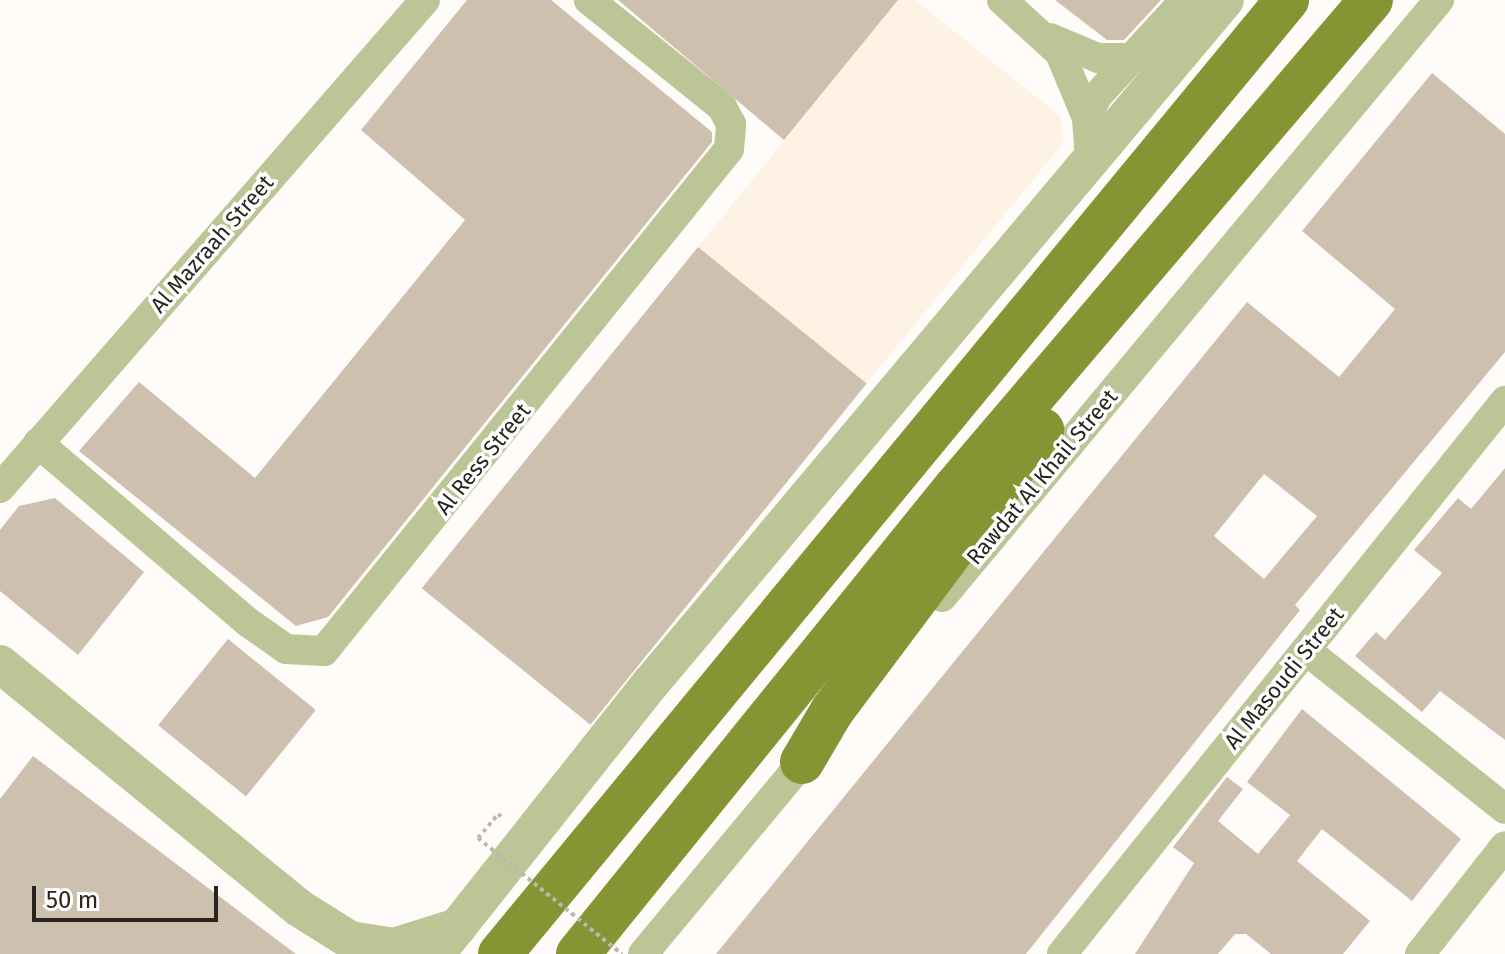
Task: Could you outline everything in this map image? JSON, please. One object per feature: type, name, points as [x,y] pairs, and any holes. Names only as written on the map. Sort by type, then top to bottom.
[{"type":"main road","points":[[500,954],[1287,0]]},
{"type":"main road","points":[[578,954],[1132,278],[1371,0]]},
{"type":"main road","points":[[802,762],[966,526],[1097,361],[1132,278]]},
{"type":"street","name":"Al Mazraah Street","points":[[0,488],[425,0]]},
{"type":"street","name":"Al Ress Street","points":[[38,443],[261,632],[286,649],[324,651],[729,149],[731,124],[722,107],[589,0]]},
{"type":"street","points":[[1002,0],[1045,36],[1073,73],[1087,118],[1090,160]]},
{"type":"street","points":[[1087,118],[1108,78],[1185,0]]},
{"type":"street","points":[[0,664],[299,908],[376,947],[447,940],[651,683],[1225,0]]},
{"type":"street","name":"Rawdat Al Khail Street","points":[[643,954],[1439,0]]},
{"type":"street","points":[[1045,36],[1098,58],[1128,58]]},
{"type":"street","name":"Al Masoudi Street","points":[[1062,954],[1501,414]]},
{"type":"street","points":[[1307,651],[1505,809]]},
{"type":"street","points":[[1420,954],[1505,846]]},
{"type":"street","points":[[299,908],[334,954]]},
{"type":"path","points":[[498,814],[478,838],[622,954]]},
{"type":"shaded area","points":[[898,0],[915,0],[1060,116],[1063,143],[866,384],[698,247]]},
{"type":"building","points":[[467,0],[551,0],[712,132],[712,142],[328,617],[296,626],[79,451],[139,382],[255,478],[465,220],[361,130]]},
{"type":"building","points":[[618,0],[898,0],[784,140]]},
{"type":"building","points":[[1055,0],[1161,0],[1124,40],[1107,40]]},
{"type":"building","points":[[1432,73],[1505,134],[1505,352],[1295,605],[1300,610],[1026,954],[716,954],[1247,302],[1339,377],[1395,309],[1302,231]],"holes":[[[1264,474],[1317,516],[1264,579],[1214,536]]]},
{"type":"building","points":[[698,247],[867,384],[590,725],[422,588]]},
{"type":"building","points":[[1505,468],[1505,740],[1440,691],[1422,712],[1355,656],[1376,632],[1385,640],[1442,573],[1414,550],[1458,498],[1471,509]]},
{"type":"building","points":[[55,498],[144,572],[78,655],[0,591],[0,530],[19,506]]},
{"type":"building","points":[[228,639],[316,710],[246,796],[158,725]]},
{"type":"building","points":[[1302,709],[1461,839],[1412,901],[1322,829],[1297,861],[1370,921],[1343,954],[1271,954],[1246,934],[1235,934],[1218,954],[1135,954],[1194,863],[1173,847],[1227,777],[1243,789],[1218,821],[1258,854],[1290,815],[1247,782]]},
{"type":"building","points":[[33,756],[296,954],[0,954],[0,799]]}]
